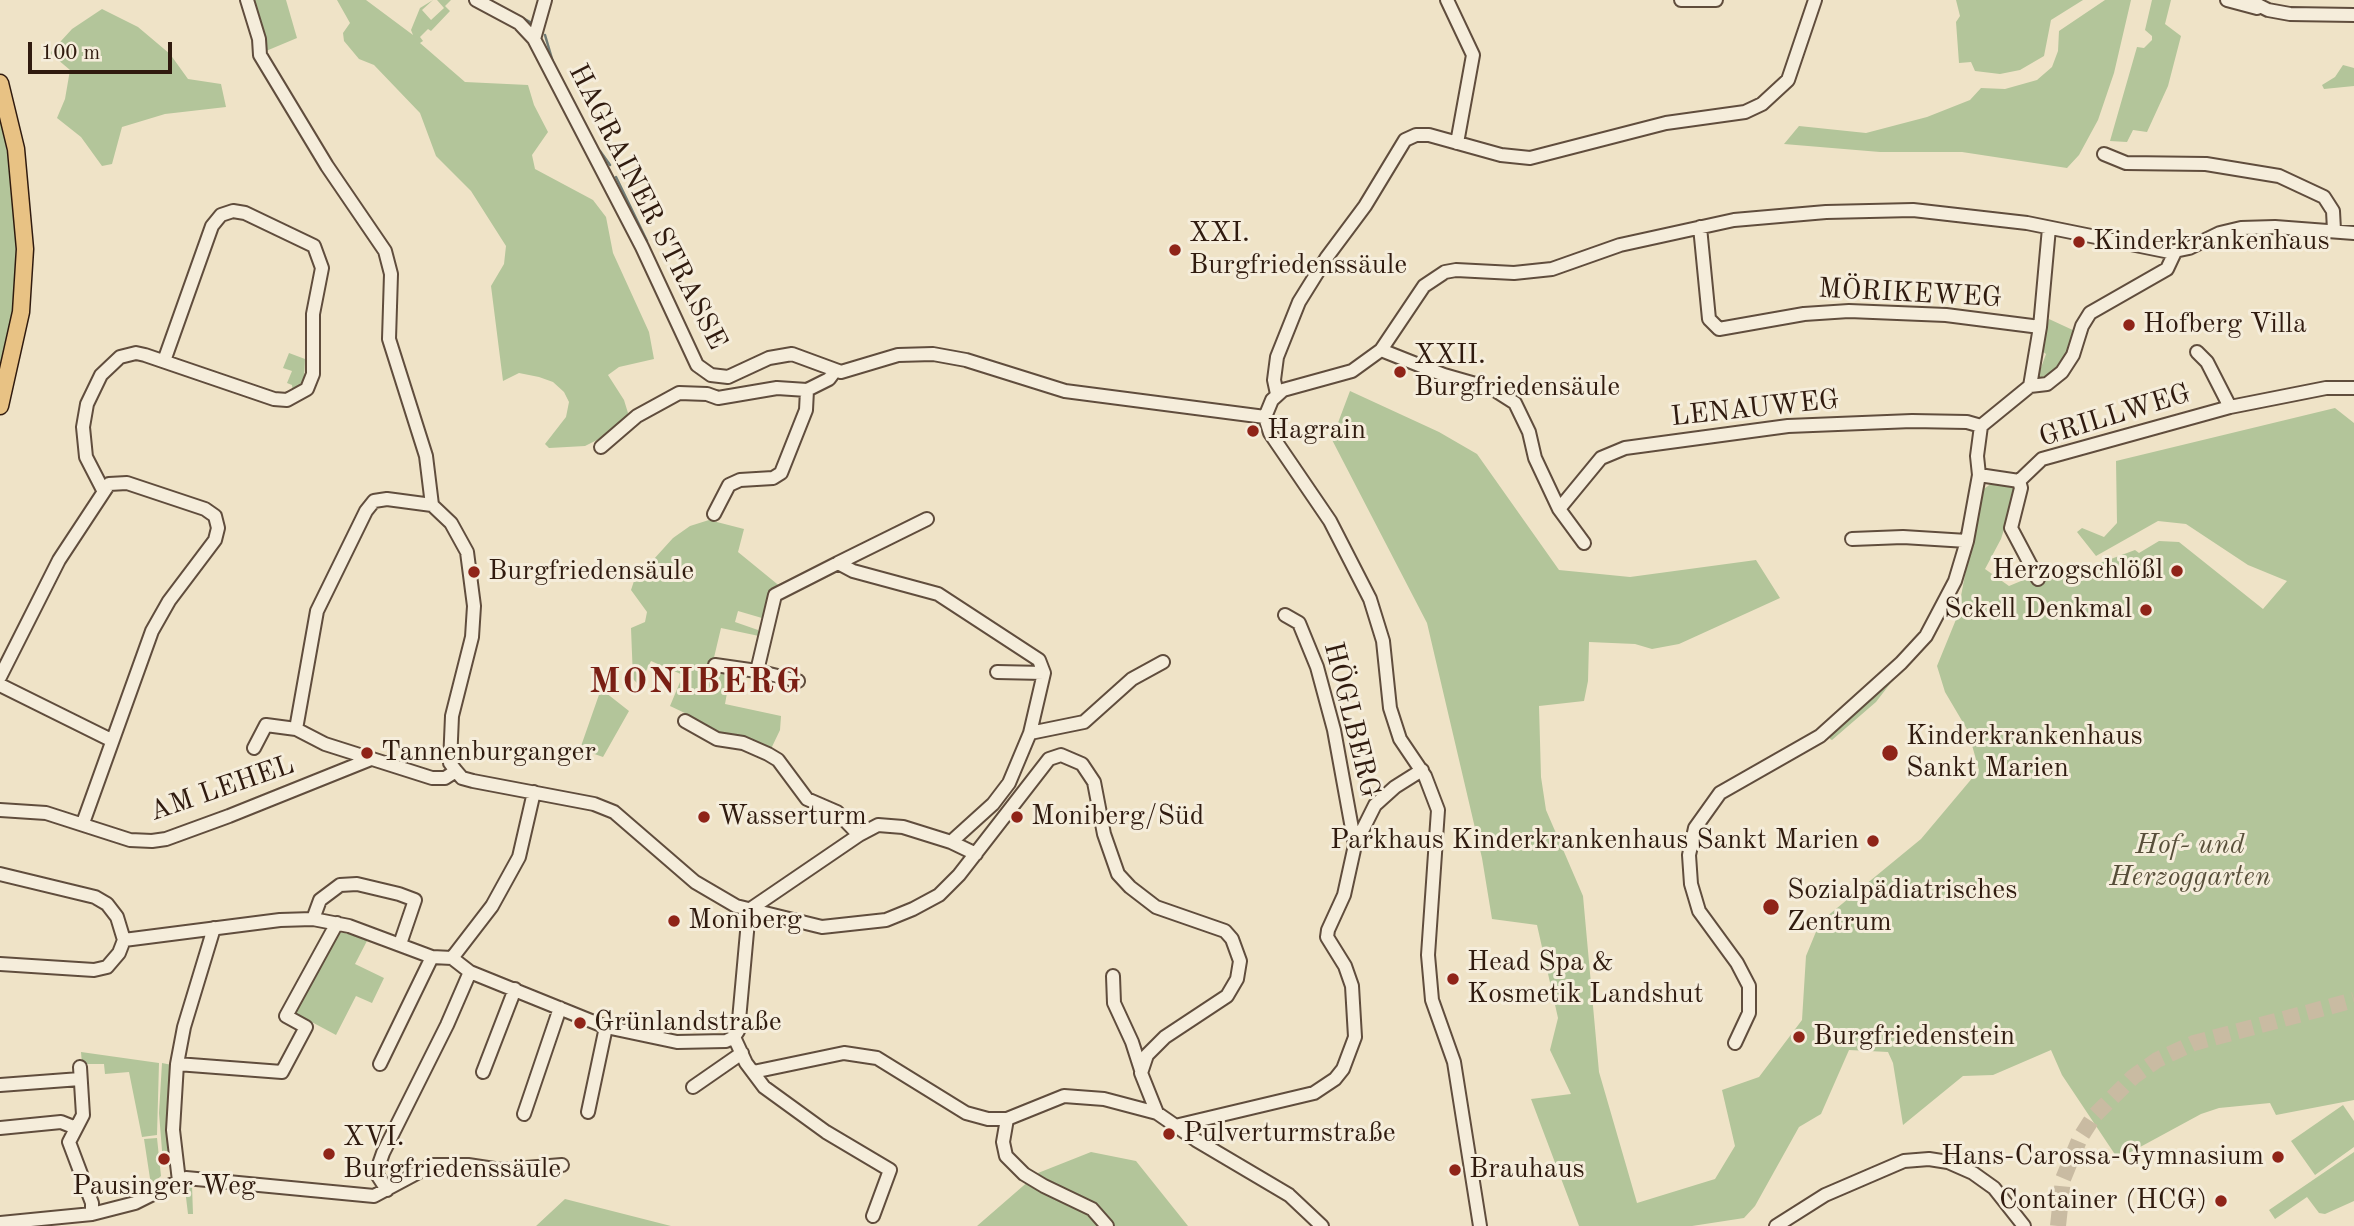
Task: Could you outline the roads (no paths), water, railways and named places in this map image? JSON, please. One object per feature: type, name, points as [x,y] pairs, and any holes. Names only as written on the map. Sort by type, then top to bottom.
[{"type":"main road","points":[[0,83],[16,149],[25,249],[21,312],[0,405]]},
{"type":"street","points":[[247,0],[259,39],[260,55],[320,163],[366,218],[390,263],[389,339],[426,456],[432,505]]},
{"type":"street","name":"HAGRAINER STRASSE","points":[[476,0],[519,23],[534,39],[642,247],[696,365],[711,375],[728,377],[769,358],[792,354],[835,371]]},
{"type":"street","points":[[534,39],[545,0]]},
{"type":"street","points":[[1447,0],[1473,55],[1457,144]]},
{"type":"street","points":[[1681,0],[1716,0]]},
{"type":"street","points":[[1277,394],[1274,380],[1277,357],[1299,302],[1327,257],[1365,206],[1398,149],[1410,137],[1429,135],[1513,158],[1530,159],[1666,123],[1753,109],[1770,98],[1788,80],[1815,0]]},
{"type":"street","points":[[2227,0],[2290,14],[2354,16]]},
{"type":"street","points":[[2248,0],[2268,10]]},
{"type":"street","points":[[2104,154],[2126,163],[2206,164],[2279,176],[2324,197],[2333,211],[2334,230]]},
{"type":"street","points":[[1480,1226],[1454,1062],[1432,1000],[1428,956],[1438,810],[1422,770],[1401,738],[1390,708],[1383,640],[1370,599],[1330,521],[1270,433],[1265,417],[1277,394],[1300,384],[1352,370],[1381,350],[1424,286],[1445,272],[1514,273],[1552,269],[1620,245],[1700,227],[1778,215],[1913,210],[1977,216],[2151,250],[2175,252],[2220,233],[2241,228],[2334,230],[2354,233]]},
{"type":"street","points":[[103,490],[86,457],[83,427],[87,404],[101,375],[120,357],[136,353],[274,399],[298,397],[307,389],[313,374],[313,314],[322,268],[314,246],[245,214],[233,211],[221,215],[212,226],[164,361]]},
{"type":"street","name":"MÖRIKEWEG","points":[[1700,227],[1709,319],[1719,329],[1804,314],[1849,311],[1946,315],[2040,327]]},
{"type":"street","points":[[2030,386],[2040,327],[2049,228]]},
{"type":"street","points":[[1735,1043],[1749,1013],[1749,986],[1737,963],[1699,911],[1691,884],[1691,836],[1705,809],[1720,793],[1819,736],[1902,663],[1926,636],[1955,581],[1967,541],[1979,475],[1977,456],[1981,426],[2030,386],[2047,384],[2066,368],[2090,313],[2166,269],[2175,252]]},
{"type":"street","points":[[1381,350],[1507,396],[1520,410],[1535,458],[1559,509],[1584,543]]},
{"type":"street","name":"GRILLWEG","points":[[2197,352],[2207,362],[2230,408]]},
{"type":"street","points":[[714,514],[729,485],[740,480],[773,478],[781,473],[806,410],[807,390],[829,379],[835,371],[849,371],[898,355],[933,354],[966,360],[1065,391],[1265,417]]},
{"type":"street","name":"HAGRAINER STRASSE","points":[[601,447],[657,402],[679,393],[707,394],[718,398],[777,388],[807,390]]},
{"type":"street","name":"GRILLWEG","points":[[2019,481],[2042,459],[2230,408],[2326,388],[2354,388]]},
{"type":"street","name":"LENAUWEG","points":[[1559,509],[1601,458],[1625,448],[1788,426],[1936,421],[1981,426]]},
{"type":"street","name":"GRILLWEG","points":[[1979,475],[2019,481]]},
{"type":"street","name":"GRILLWEG","points":[[2019,481],[2021,488],[2011,528],[2038,579]]},
{"type":"street","points":[[0,677],[59,560],[109,484],[127,483],[210,512],[218,528],[210,548],[169,601],[152,631],[83,824]]},
{"type":"street","points":[[296,729],[317,611],[366,511],[374,501],[387,499],[432,505],[451,523],[467,552],[474,606],[472,637],[452,716],[449,744],[450,763],[462,778],[594,804],[614,812],[695,882],[717,897],[749,910],[822,927],[886,920],[939,895],[976,854],[1049,759],[1061,755],[1073,758],[1082,764],[1094,782],[1104,834],[1118,874],[1156,907],[1183,919],[1212,924],[1232,939],[1240,961],[1237,979],[1227,996],[1165,1037],[1147,1055],[1141,1073]]},
{"type":"street","points":[[757,671],[775,595],[927,519]]},
{"type":"street","points":[[1852,539],[1903,537],[1967,541]]},
{"type":"street","points":[[838,563],[853,571],[938,594],[1039,660],[1044,674],[1030,733],[1009,783],[993,804],[951,842]]},
{"type":"street","name":"HÖGLBERG","points":[[1285,615],[1299,622],[1317,667],[1334,730],[1355,845]]},
{"type":"street","points":[[1030,733],[1084,722],[1132,679],[1163,662]]},
{"type":"street","points":[[715,665],[798,681]]},
{"type":"street","points":[[997,672],[1044,674]]},
{"type":"street","points":[[0,685],[111,740]]},
{"type":"street","points":[[685,721],[717,739],[743,743],[778,760],[807,799],[837,812],[859,835]]},
{"type":"street","points":[[254,748],[266,725],[296,729],[325,744],[432,778],[445,778],[456,771]]},
{"type":"street","name":"AM LEHEL","points":[[0,810],[46,813],[130,840],[166,839],[371,759]]},
{"type":"street","name":"HÖGLBERG","points":[[1175,1126],[1314,1093],[1343,1069],[1355,1037],[1352,986],[1345,966],[1327,937],[1344,895],[1355,845],[1382,796],[1422,770]]},
{"type":"street","points":[[452,958],[492,906],[519,857],[534,792]]},
{"type":"street","points":[[749,910],[859,835],[878,825],[903,827],[951,842],[976,854]]},
{"type":"street","points":[[0,874],[95,897],[107,904],[117,917],[124,940],[119,953],[107,967],[94,970],[0,964]]},
{"type":"street","points":[[313,919],[320,900],[340,885],[357,884],[399,894],[415,900],[400,944]]},
{"type":"street","points":[[124,940],[313,919],[337,923],[432,957],[452,958],[470,972],[606,1027],[677,1042],[726,1041],[738,1031],[749,910]]},
{"type":"street","points":[[177,1064],[278,1074],[282,1072],[306,1027],[286,1016],[337,923]]},
{"type":"street","points":[[178,1181],[173,1130],[177,1064],[184,1027],[214,928]]},
{"type":"street","points":[[380,1064],[432,957]]},
{"type":"street","points":[[387,1190],[376,1173],[383,1153],[447,1025],[470,972]]},
{"type":"street","points":[[1113,976],[1114,1003],[1132,1042],[1157,1113]]},
{"type":"street","points":[[483,1072],[515,989]]},
{"type":"street","points":[[524,1114],[560,1008]]},
{"type":"street","points":[[589,1112],[606,1027]]},
{"type":"street","points":[[734,1037],[764,1087],[792,1109],[888,1167],[891,1174],[873,1216]]},
{"type":"street","points":[[693,1087],[742,1053]]},
{"type":"street","points":[[753,1072],[844,1053],[877,1058],[966,1113],[988,1119],[1007,1119],[1064,1096],[1104,1099],[1157,1113],[1289,1195],[1322,1226]]},
{"type":"street","points":[[0,1085],[80,1073],[83,1115],[69,1142],[92,1203],[92,1214]]},
{"type":"street","points":[[1007,1119],[1003,1142],[1006,1156],[1044,1186],[1093,1209],[1107,1226]]},
{"type":"street","points":[[0,1128],[61,1122],[76,1128]]},
{"type":"street","points":[[1776,1226],[1825,1195],[1904,1161],[1929,1159],[1948,1162],[1973,1172],[1994,1188],[2024,1226]]},
{"type":"street","points":[[0,1223],[92,1214],[135,1203],[178,1181],[194,1179],[374,1196],[432,1165],[468,1165],[501,1170],[562,1165]]},
{"type":"waterway","points":[[489,0],[532,23]]},
{"type":"waterway","points":[[545,35],[555,69]]},
{"type":"waterway","points":[[600,151],[610,165]]},
{"type":"waterway","points":[[616,177],[647,241]]},
{"type":"tunnel","points":[[2058,1226],[2063,1179],[2080,1138],[2094,1116],[2133,1077],[2157,1060],[2194,1043],[2354,1000]]},
{"type":"place","name":"Kinderkrankenhaus","points":[[2079,242]]},
{"type":"place","name":"XXI. Burgfriedenssäule","points":[[1175,250]]},
{"type":"place","name":"Hofberg Villa","points":[[2129,325]]},
{"type":"place","name":"XXII. Burgfriedensäule","points":[[1400,372]]},
{"type":"place","name":"Hagrain","points":[[1253,431]]},
{"type":"place","name":"Herzogschlößl","points":[[2177,571]]},
{"type":"place","name":"Burgfriedensäule","points":[[474,572]]},
{"type":"place","name":"Sckell Denkmal","points":[[2146,610]]},
{"type":"place","name":"Tannenburganger","points":[[367,753]]},
{"type":"place","name":"Kinderkrankenhaus Sankt Marien","points":[[1890,753]]},
{"type":"place","name":"Wasserturm","points":[[704,817]]},
{"type":"place","name":"Moniberg/Süd","points":[[1017,817]]},
{"type":"place","name":"Parkhaus Kinderkrankenhaus Sankt Marien","points":[[1873,841]]},
{"type":"place","name":"Sozialpädiatrisches Zentrum","points":[[1771,907]]},
{"type":"place","name":"Moniberg","points":[[674,921]]},
{"type":"place","name":"Head Spa & Kosmetik Landshut","points":[[1453,979]]},
{"type":"place","name":"Grünlandstraße","points":[[580,1023]]},
{"type":"place","name":"Burgfriedenstein","points":[[1799,1037]]},
{"type":"place","name":"Pulverturmstraße","points":[[1169,1134]]},
{"type":"place","name":"XVI. Burgfriedenssäule","points":[[329,1154]]},
{"type":"place","name":"Hans-Carossa-Gymnasium","points":[[2278,1157]]},
{"type":"place","name":"Pausinger Weg","points":[[164,1159]]},
{"type":"place","name":"Brauhaus","points":[[1455,1170]]},
{"type":"place","name":"Container (HCG)","points":[[2221,1201]]},
{"type":"district","name":"MONIBERG","points":[[696,683]]},
{"type":"park label","name":"Hof- und Herzoggarten","points":[[2190,862]]}]
